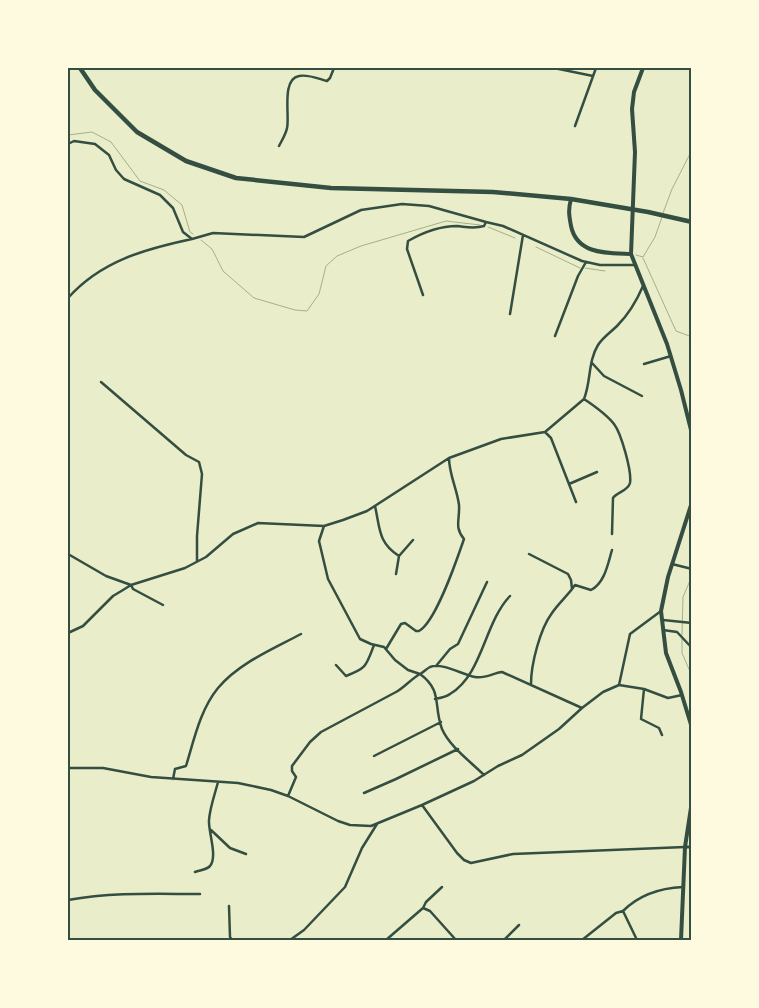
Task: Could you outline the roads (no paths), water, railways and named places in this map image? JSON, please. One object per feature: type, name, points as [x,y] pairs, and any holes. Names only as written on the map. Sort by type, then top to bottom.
[{"type":"main road","points":[[80,68],[96,90],[137,132],[186,161],[236,178],[331,188],[493,192],[571,199],[648,212],[692,222]]},
{"type":"main road","points":[[643,68],[636,86],[632,109],[635,152],[631,254],[670,356],[692,434]]},
{"type":"main road","points":[[571,199],[568,211],[572,232],[580,244],[586,249],[601,253],[631,254]]},
{"type":"main road","points":[[692,502],[672,564],[661,611],[666,653],[692,728]]},
{"type":"main road","points":[[681,940],[685,847],[692,801]]},
{"type":"street","points":[[279,146],[288,126],[287,97],[294,79],[298,76],[327,81],[334,68]]},
{"type":"street","points":[[554,68],[593,76]]},
{"type":"street","points":[[575,126],[596,68]]},
{"type":"street","points":[[68,144],[74,141],[95,144],[109,155],[116,170],[124,179],[160,195],[173,208],[183,232],[192,238]]},
{"type":"street","points":[[68,298],[82,284],[105,267],[161,246],[213,233],[304,237],[332,222],[361,210],[402,204],[429,206],[503,226],[586,262],[600,265],[635,265]]},
{"type":"street","points":[[423,295],[407,249],[408,241],[420,234],[436,229],[456,226],[476,229],[484,226],[486,222]]},
{"type":"street","points":[[510,314],[523,235]]},
{"type":"street","points":[[555,336],[578,276],[586,262]]},
{"type":"street","points":[[68,633],[82,626],[113,596],[131,585],[185,568],[206,557],[233,534],[258,523],[324,526],[368,511],[449,458],[501,439],[545,432],[584,399],[598,344],[618,324],[633,305],[643,286]]},
{"type":"street","points":[[644,364],[670,356]]},
{"type":"street","points":[[592,363],[604,376],[642,396]]},
{"type":"street","points":[[100,382],[186,456],[199,462],[202,474],[197,561]]},
{"type":"street","points":[[584,399],[614,424],[622,441],[629,470],[630,484],[613,498],[612,534]]},
{"type":"street","points":[[545,432],[551,438],[576,502]]},
{"type":"street","points":[[385,649],[401,624],[404,623],[419,631],[428,622],[445,587],[464,539],[458,531],[459,503],[449,458]]},
{"type":"street","points":[[569,484],[597,472]]},
{"type":"street","points":[[375,506],[383,541],[389,550],[399,556]]},
{"type":"street","points":[[324,526],[319,541],[328,579],[360,639],[384,647],[395,660],[408,670],[420,674],[433,685],[435,700],[447,737],[484,775]]},
{"type":"street","points":[[396,574],[399,556],[413,540]]},
{"type":"street","points":[[531,684],[534,661],[545,625],[552,612],[575,585],[591,590],[595,588],[606,572],[612,550]]},
{"type":"street","points":[[68,554],[106,576],[131,585],[133,589],[163,605]]},
{"type":"street","points":[[529,554],[568,574],[572,589]]},
{"type":"street","points":[[672,564],[692,569]]},
{"type":"street","points":[[436,666],[450,649],[458,644],[487,582]]},
{"type":"street","points":[[435,700],[449,695],[459,687],[468,675],[477,660],[490,626],[503,602],[510,596]]},
{"type":"street","points":[[619,685],[630,634],[661,611]]},
{"type":"street","points":[[661,620],[692,623]]},
{"type":"street","points":[[663,630],[677,632],[692,648]]},
{"type":"street","points":[[173,778],[175,769],[186,766],[204,712],[217,689],[227,679],[256,659],[301,634]]},
{"type":"street","points":[[336,665],[346,676],[361,670],[367,662],[374,645]]},
{"type":"street","points":[[288,796],[296,777],[292,771],[292,766],[310,742],[321,732],[404,688],[412,678],[430,667],[436,666],[482,677],[502,672],[582,708]]},
{"type":"street","points":[[68,768],[102,768],[140,775],[238,783],[288,796],[338,821],[360,826],[378,823],[422,805],[522,755],[559,729],[582,708],[604,692],[619,685],[644,690],[668,698],[682,696]]},
{"type":"street","points":[[644,690],[640,719],[659,728],[662,735]]},
{"type":"street","points":[[374,756],[441,722]]},
{"type":"street","points":[[364,793],[396,780],[458,749]]},
{"type":"street","points":[[196,872],[206,869],[211,865],[212,842],[209,821],[218,782]]},
{"type":"street","points":[[422,805],[457,853],[464,860],[471,863],[513,854],[692,847]]},
{"type":"street","points":[[290,940],[304,930],[345,887],[362,848],[378,823]]},
{"type":"street","points":[[210,829],[230,848],[246,854]]},
{"type":"street","points":[[386,940],[423,908],[426,902],[442,886]]},
{"type":"street","points":[[582,940],[616,913],[623,911],[632,902],[664,888],[683,887]]},
{"type":"street","points":[[68,900],[129,893],[200,894]]},
{"type":"street","points":[[229,906],[230,937],[232,940]]},
{"type":"street","points":[[423,908],[430,911],[456,940]]},
{"type":"street","points":[[623,911],[638,940]]},
{"type":"street","points":[[504,940],[518,925]]},
{"type":"waterway","points":[[68,135],[92,132],[111,142],[140,181],[164,190],[182,205],[190,232],[193,234]]},
{"type":"waterway","points":[[663,213],[672,189],[692,150]]},
{"type":"waterway","points":[[636,255],[643,257],[655,237],[662,217]]},
{"type":"waterway","points":[[201,240],[212,249],[223,271],[254,298],[295,310],[307,311],[319,294],[326,266],[337,256],[361,246],[446,221],[480,225]]},
{"type":"waterway","points":[[488,227],[515,238]]},
{"type":"waterway","points":[[536,247],[580,268]]},
{"type":"waterway","points":[[643,258],[676,331],[692,337]]},
{"type":"waterway","points":[[585,268],[605,271]]},
{"type":"waterway","points":[[682,635],[683,597],[692,576]]},
{"type":"waterway","points":[[682,639],[682,653],[692,676]]}]
